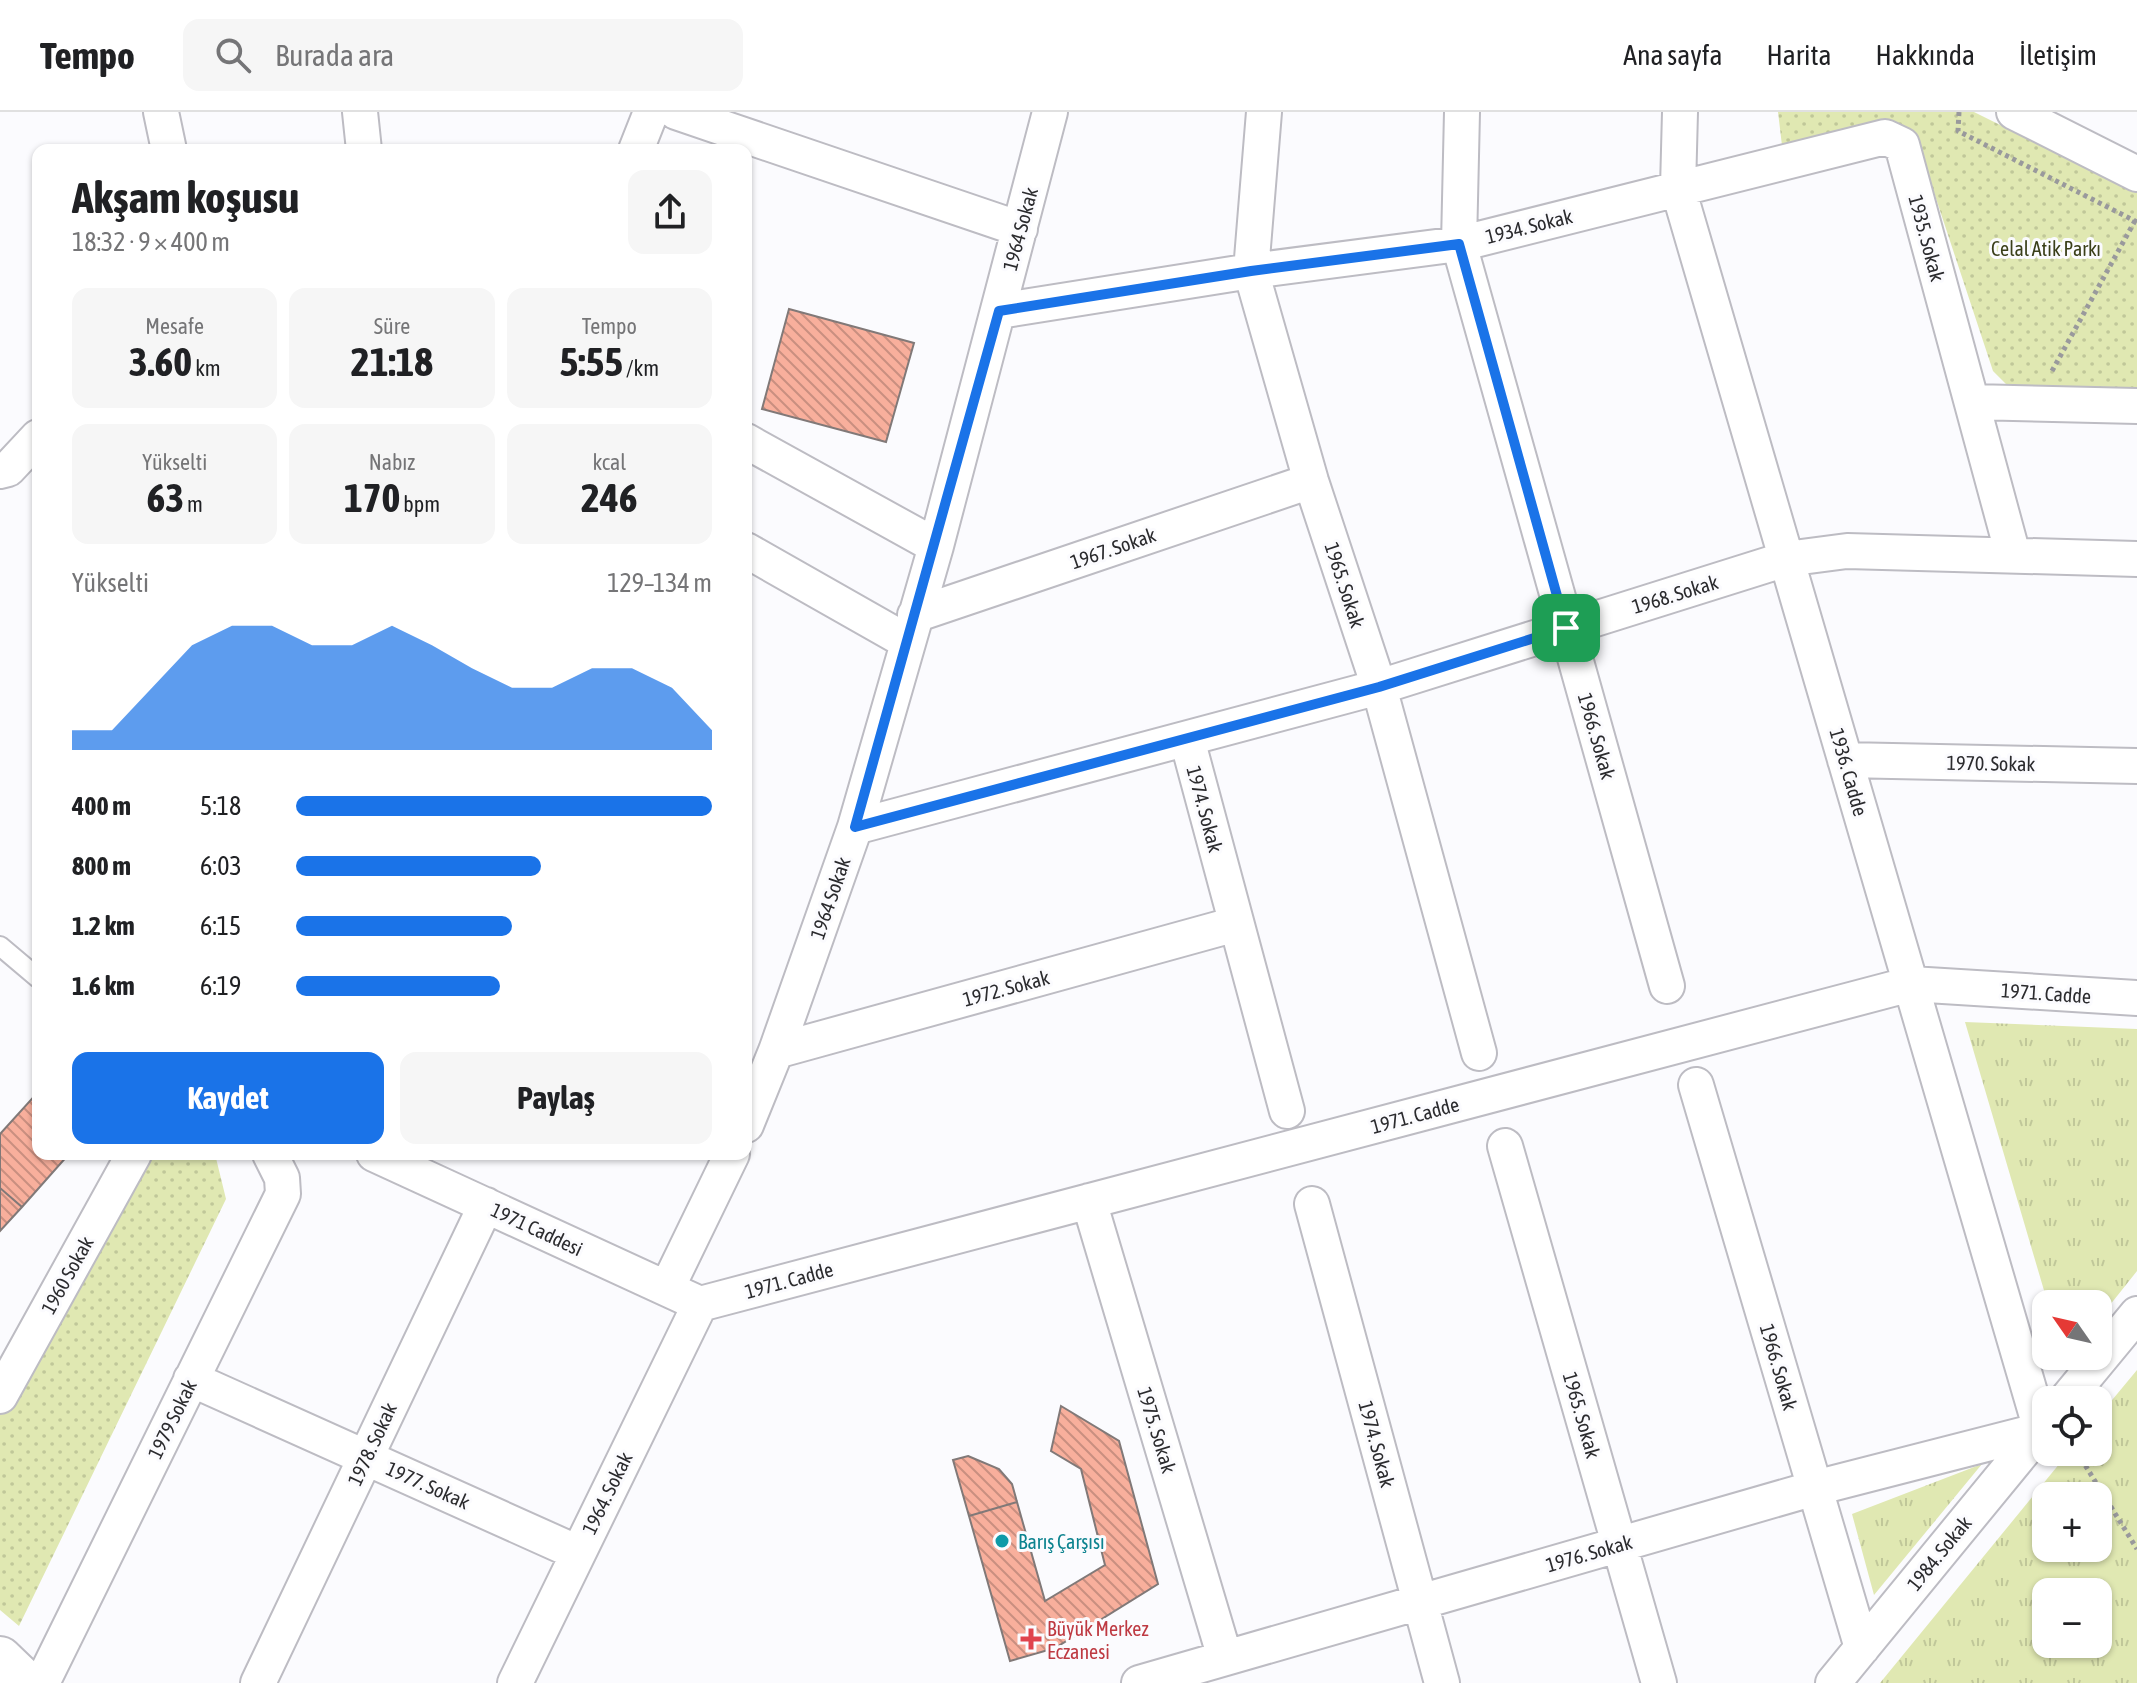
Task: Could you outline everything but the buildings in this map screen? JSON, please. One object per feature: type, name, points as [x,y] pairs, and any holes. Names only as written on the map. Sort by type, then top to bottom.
[{"type":"street","points":[[161,112],[168,144]]},
{"type":"street","points":[[360,112],[363,144]]},
{"type":"street","points":[[638,144],[651,112]]},
{"type":"street","points":[[676,112],[1020,229]]},
{"type":"street","name":"1964 Sokak","points":[[752,1105],[776,1051],[855,827],[936,546],[1050,112]]},
{"type":"street","name":"1965. Sokak","points":[[1264,112],[1251,271],[1311,481],[1379,687],[1479,1053]]},
{"type":"street","name":"1966. Sokak","points":[[1462,112],[1459,244],[1667,986]]},
{"type":"street","name":"1936. Cadde","points":[[1680,112],[1678,188],[2032,1387]]},
{"type":"street","points":[[2014,112],[2137,174]]},
{"type":"street","name":"1935. Sokak","points":[[1678,188],[1885,137],[1895,139],[1902,145],[2013,555]]},
{"type":"street","name":"1934. Sokak","points":[[999,311],[1251,271],[1459,244],[1678,188]]},
{"type":"street","points":[[1972,402],[2137,406]]},
{"type":"street","points":[[0,471],[8,469],[32,443]]},
{"type":"street","points":[[752,444],[936,546]]},
{"type":"street","name":"1967. Sokak","points":[[912,629],[1311,481]]},
{"type":"street","name":"1968. Sokak","points":[[855,827],[1379,687],[1786,559],[1847,551],[2137,559]]},
{"type":"street","points":[[752,553],[912,629]]},
{"type":"street","name":"1974. Sokak","points":[[1187,739],[1287,1111]]},
{"type":"street","name":"1970. Sokak","points":[[1845,760],[2137,766]]},
{"type":"street","name":"1972. Sokak","points":[[776,1051],[1236,924]]},
{"type":"street","name":"1971. Cadde","points":[[700,1304],[1911,984],[2137,998]]},
{"type":"street","name":"1966. Sokak","points":[[1696,1085],[1862,1648]]},
{"type":"street","name":"1965. Sokak","points":[[1505,1146],[1659,1683]]},
{"type":"street","name":"1960 Sokak","points":[[0,1396],[131,1160]]},
{"type":"street","name":"1979 Sokak","points":[[42,1683],[283,1194],[282,1178],[273,1160]]},
{"type":"street","name":"1971 Caddesi","points":[[387,1160],[700,1304]]},
{"type":"street","points":[[667,1288],[729,1160]]},
{"type":"street","name":"1975. Sokak","points":[[1089,1201],[1225,1658]]},
{"type":"street","name":"1974. Sokak","points":[[1312,1204],[1442,1683]]},
{"type":"street","name":"1978. Sokak","points":[[258,1683],[486,1205]]},
{"type":"street","name":"1964. Sokak","points":[[515,1683],[700,1304]]},
{"type":"street","points":[[2078,1386],[2137,1314]]},
{"type":"street","name":"1977. Sokak","points":[[191,1379],[578,1553]]},
{"type":"street","name":"1976. Sokak","points":[[1139,1683],[1815,1488],[2032,1430]]},
{"type":"street","name":"1984. Sokak","points":[[1833,1683],[2032,1442]]},
{"type":"street","points":[[0,1659],[25,1683]]},
{"type":"lane","points":[[0,946],[32,973]]},
{"type":"path","points":[[1959,112],[1958,131],[2136,220],[2034,403]]},
{"type":"path","points":[[2086,1466],[2137,1549]]},
{"type":"green space","name":"Celal Atik Parkı","points":[[1778,112],[1974,112],[2137,193],[2137,392],[2024,390],[2007,385],[1993,371],[1916,138],[1783,154]]},
{"type":"green space","points":[[1965,1022],[2137,1029],[2137,1271],[2112,1302],[2112,1290],[2044,1290]]},
{"type":"green space","points":[[131,1160],[216,1160],[226,1199],[19,1626],[0,1610],[0,1394]]},
{"type":"green space","points":[[2137,1370],[2137,1683],[1880,1683],[2032,1497],[2032,1562],[2112,1562],[2112,1482],[2044,1482],[2058,1466],[2112,1466],[2112,1400]]},
{"type":"green space","points":[[1982,1464],[1874,1595],[1852,1514]]},
{"type":"place","name":"Barış Çarşısı","points":[[1002,1541]]},
{"type":"place","name":"Büyük Merkez Eczanesi","points":[[1031,1639]]},
{"type":"route","points":[[1459,244],[1566,628],[1379,687],[855,827],[936,546],[999,311],[1251,271],[1459,244]]}]
